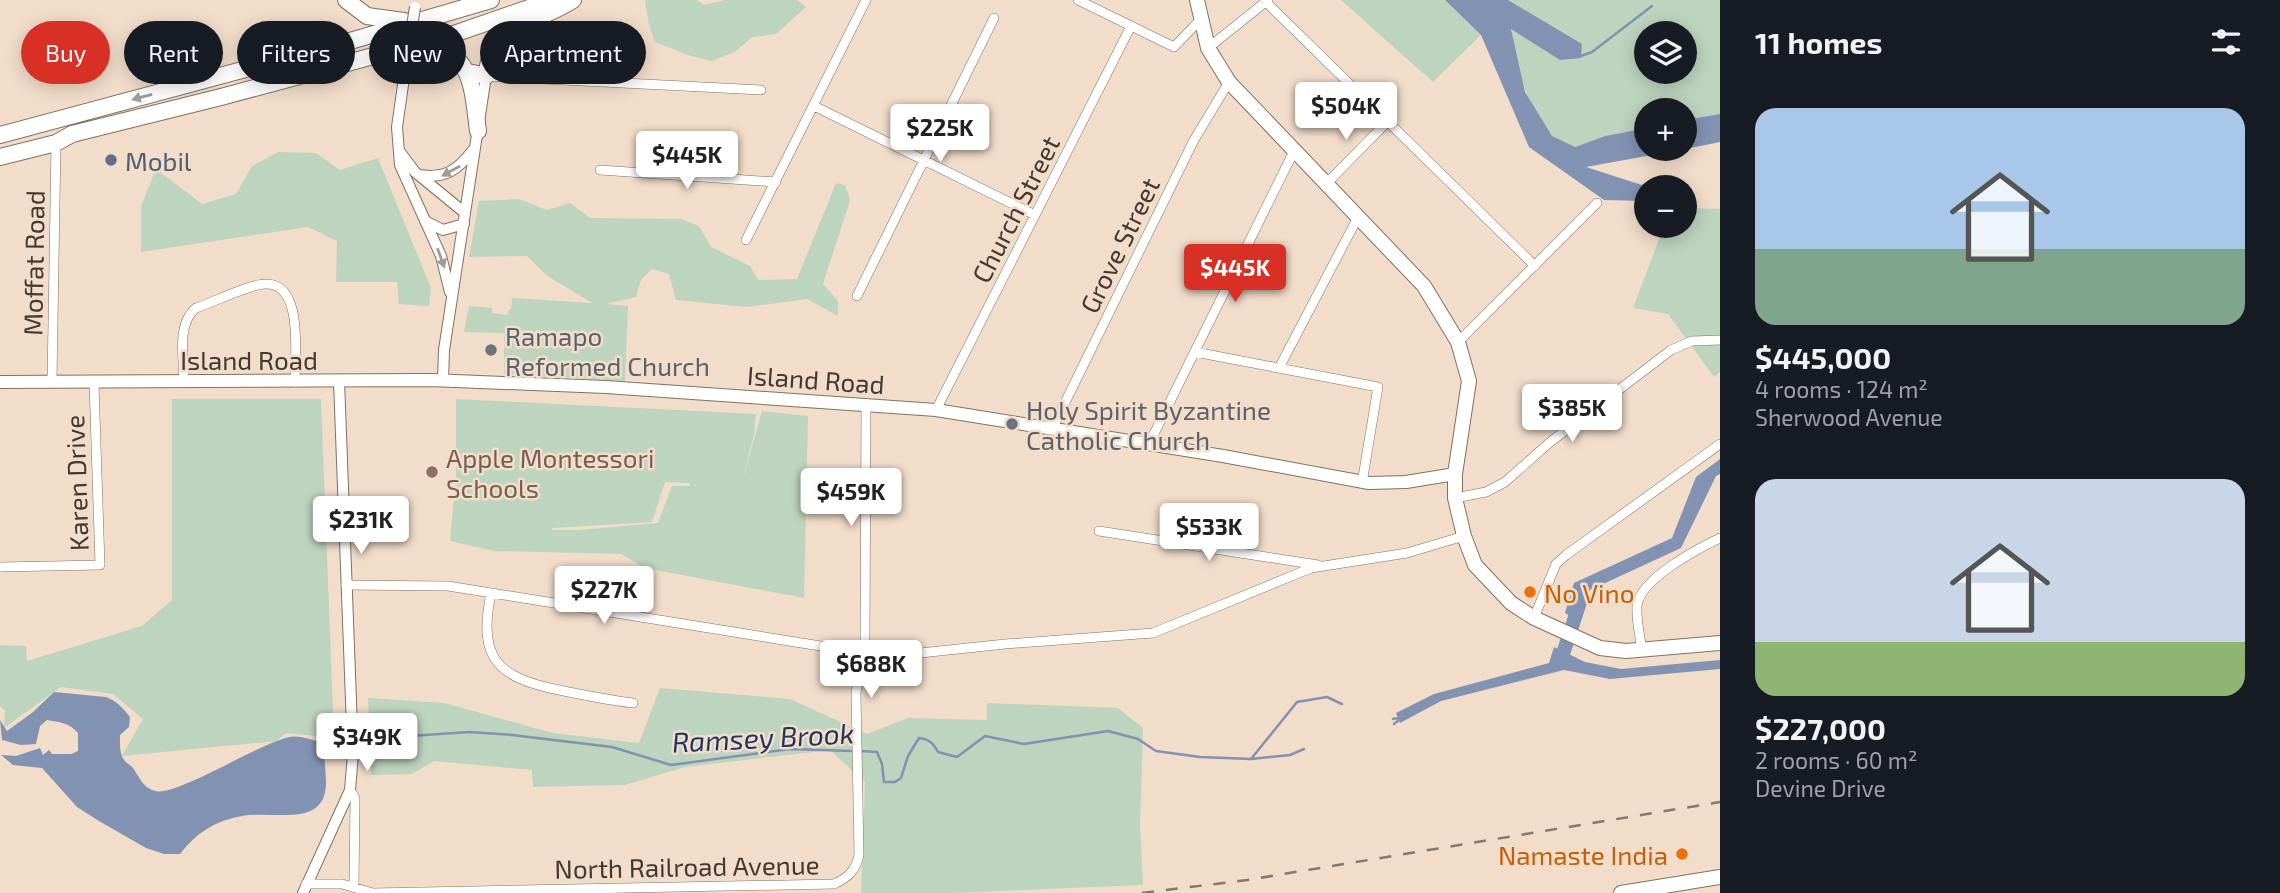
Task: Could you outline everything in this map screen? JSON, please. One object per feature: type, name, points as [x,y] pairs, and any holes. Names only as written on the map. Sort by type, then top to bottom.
[{"type":"highway","points":[[346,0],[357,11],[372,18],[459,0]]},
{"type":"highway","points":[[0,135],[416,7],[491,0]]},
{"type":"highway","points":[[355,62],[479,27],[552,0]]},
{"type":"highway","points":[[529,21],[573,0]]},
{"type":"highway","points":[[355,67],[417,53],[432,52],[453,58],[468,72],[478,131]]},
{"type":"highway","points":[[468,72],[480,75]]},
{"type":"highway","points":[[0,157],[56,143],[72,134],[270,84]]},
{"type":"main road","points":[[1197,0],[1208,48],[1229,82],[1424,286],[1458,342],[1468,381],[1455,474],[1455,498],[1464,536],[1475,565],[1511,603],[1534,618],[1587,644],[1612,651],[1720,643]]},
{"type":"main road","name":"Island Road","points":[[0,382],[443,380],[606,387],[936,410],[1149,444],[1362,483],[1406,482],[1455,474]]},
{"type":"main road","points":[[1621,893],[1719,880]]},
{"type":"street","points":[[746,240],[866,0]]},
{"type":"street","points":[[1078,0],[1174,47],[1200,20]]},
{"type":"street","points":[[1208,48],[1267,1],[1535,266]]},
{"type":"street","points":[[416,7],[398,117],[398,150],[402,174],[443,264],[452,302]]},
{"type":"street","points":[[856,296],[994,18]]},
{"type":"street","name":"Church Street","points":[[936,410],[1130,26]]},
{"type":"street","name":"Grove Street","points":[[1052,429],[1194,140],[1213,104],[1229,82]]},
{"type":"street","points":[[443,380],[443,357],[485,84]]},
{"type":"street","points":[[643,84],[761,90]]},
{"type":"street","points":[[814,106],[1035,215]]},
{"type":"street","points":[[1326,184],[1388,121]]},
{"type":"street","name":"Moffat Road","points":[[52,382],[56,143]]},
{"type":"street","points":[[419,176],[449,174],[462,164],[475,148]]},
{"type":"street","points":[[398,150],[407,164],[465,219]]},
{"type":"street","points":[[1149,444],[1294,151]]},
{"type":"street","points":[[600,170],[776,182]]},
{"type":"street","points":[[1458,342],[1597,203]]},
{"type":"street","points":[[1279,368],[1358,217]]},
{"type":"street","points":[[425,222],[443,230],[465,219]]},
{"type":"street","points":[[184,382],[184,326],[190,313],[195,308],[267,284],[281,288],[293,307],[295,382]]},
{"type":"street","points":[[1455,498],[1486,492],[1505,482],[1549,443],[1671,350],[1692,341],[1720,340]]},
{"type":"street","points":[[1195,352],[1378,387],[1362,483]]},
{"type":"street","points":[[304,888],[351,790],[353,754],[339,381]]},
{"type":"street","name":"Karen Drive","points":[[0,567],[100,565],[94,383]]},
{"type":"street","name":"North Railroad Avenue","points":[[304,888],[354,886],[373,893],[834,884],[849,876],[859,855],[856,693],[864,653],[866,404]]},
{"type":"street","points":[[1534,618],[1556,564],[1720,444]]},
{"type":"street","points":[[1099,531],[1324,566]]},
{"type":"street","points":[[346,584],[448,586],[864,653],[911,654],[1153,633],[1290,576],[1324,566],[1407,553],[1464,536]]},
{"type":"street","points":[[1642,650],[1637,605],[1648,585],[1720,538]]},
{"type":"street","points":[[491,594],[486,617],[487,640],[495,659],[509,674],[531,685],[633,703]]},
{"type":"street","points":[[351,790],[355,798],[354,886]]},
{"type":"green space","points":[[645,0],[697,0],[704,5],[725,0],[797,0],[806,7],[776,34],[752,37],[735,52],[711,61],[655,42]]},
{"type":"green space","points":[[1341,0],[1445,0],[1481,35],[1433,82]]},
{"type":"green space","points":[[1509,0],[1720,0],[1720,114],[1697,118],[1697,98],[1634,98],[1634,130],[1605,136],[1574,147],[1551,134],[1540,120],[1524,88],[1515,53]]},
{"type":"green space","points":[[278,152],[316,153],[340,170],[378,158],[431,288],[429,306],[399,304],[397,282],[336,282],[337,241],[308,227],[141,252],[141,206],[156,169],[202,204],[236,194],[252,166]]},
{"type":"green space","points":[[836,183],[845,185],[850,200],[823,284],[838,301],[838,316],[807,299],[746,307],[676,300],[669,274],[652,269],[641,280],[636,297],[606,304],[628,306],[625,381],[504,374],[504,333],[464,332],[469,306],[492,308],[492,313],[508,315],[512,298],[592,303],[546,275],[527,256],[469,257],[479,201],[519,199],[547,210],[570,203],[590,218],[681,219],[699,226],[711,247],[750,266],[758,280],[797,279]]},
{"type":"green space","points":[[1697,208],[1720,209],[1720,372],[1714,377],[1668,314],[1633,308],[1659,238],[1697,238]]},
{"type":"green space","points":[[172,399],[321,399],[334,738],[286,733],[277,741],[122,756],[143,719],[113,694],[61,687],[4,728],[5,711],[0,706],[0,645],[26,646],[27,661],[142,626],[172,600]]},
{"type":"green space","points":[[456,399],[756,414],[742,482],[762,411],[808,416],[804,598],[645,568],[621,554],[494,551],[450,541],[456,476]],"holes":[[[665,482],[689,483],[691,486],[672,486],[658,523],[552,530],[652,522]]]},
{"type":"green space","points":[[660,688],[790,699],[867,734],[908,718],[987,720],[987,703],[1118,708],[1143,728],[1140,826],[1143,885],[953,893],[861,893],[865,782],[830,750],[685,767],[625,785],[533,787],[532,770],[434,761],[412,774],[371,775],[368,698],[444,703],[553,733],[639,743]]},
{"type":"water","points":[[1445,0],[1508,0],[1582,44],[1581,58],[1560,60],[1511,29],[1525,92],[1552,136],[1575,147],[1605,136],[1634,130],[1634,158],[1586,167],[1634,182],[1634,201],[1604,200],[1529,147],[1481,35]]},
{"type":"water","points":[[1720,114],[1720,142],[1697,147],[1697,118]]},
{"type":"water","points":[[1720,459],[1720,474],[1716,476],[1681,548],[1590,590],[1577,620],[1565,613],[1574,583],[1672,538],[1696,477]]},
{"type":"water","points":[[1554,647],[1585,662],[1621,669],[1720,660],[1720,669],[1610,679],[1564,670],[1441,701],[1400,723],[1396,713],[1434,694],[1549,663]]},
{"type":"water","points":[[54,692],[106,697],[122,708],[130,717],[129,727],[120,735],[122,755],[144,785],[155,791],[181,786],[276,741],[301,737],[321,742],[326,779],[324,795],[318,805],[309,812],[242,816],[215,824],[193,840],[180,854],[164,854],[146,848],[77,807],[42,768],[13,765],[1,755],[16,756],[40,748],[43,755],[49,750],[52,754],[71,754],[78,751],[78,733],[75,730],[47,720],[40,726],[36,744],[21,745],[2,740],[0,720],[7,731]]},
{"type":"waterway","points":[[1581,56],[1592,52],[1652,6]]},
{"type":"waterway","points":[[1571,663],[1561,660],[1580,602]]},
{"type":"waterway","points":[[1251,759],[1297,702],[1327,697],[1342,704]]},
{"type":"waterway","name":"Ramsey Brook","points":[[1393,719],[1398,718]]},
{"type":"waterway","name":"Ramsey Brook","points":[[1394,724],[1399,720]]},
{"type":"waterway","name":"Ramsey Brook","points":[[860,751],[877,752],[882,764],[884,782],[895,782],[901,778],[908,756],[919,738],[930,742],[938,752],[957,757],[985,736],[1024,744],[1108,731],[1138,739],[1156,751],[1200,757],[1251,759],[1290,755],[1304,749]]},
{"type":"waterway","name":"Ramsey Brook","points":[[355,744],[382,738],[469,732],[612,747],[671,765],[790,749],[853,751]]},
{"type":"waterway","name":"Ramsey Brook","points":[[324,750],[348,745]]},
{"type":"railway","points":[[1142,893],[1247,880],[1720,802]]},
{"type":"place","name":"Mobil","points":[[111,160]]},
{"type":"place","name":"Ramapo Reformed Church","points":[[491,350]]},
{"type":"place","name":"Holy Spirit Byzantine Catholic Church","points":[[1012,424]]},
{"type":"place","name":"Apple Montessori Schools","points":[[432,472]]},
{"type":"place","name":"No Vino","points":[[1530,592]]},
{"type":"place","name":"Namaste India","points":[[1682,854]]}]
